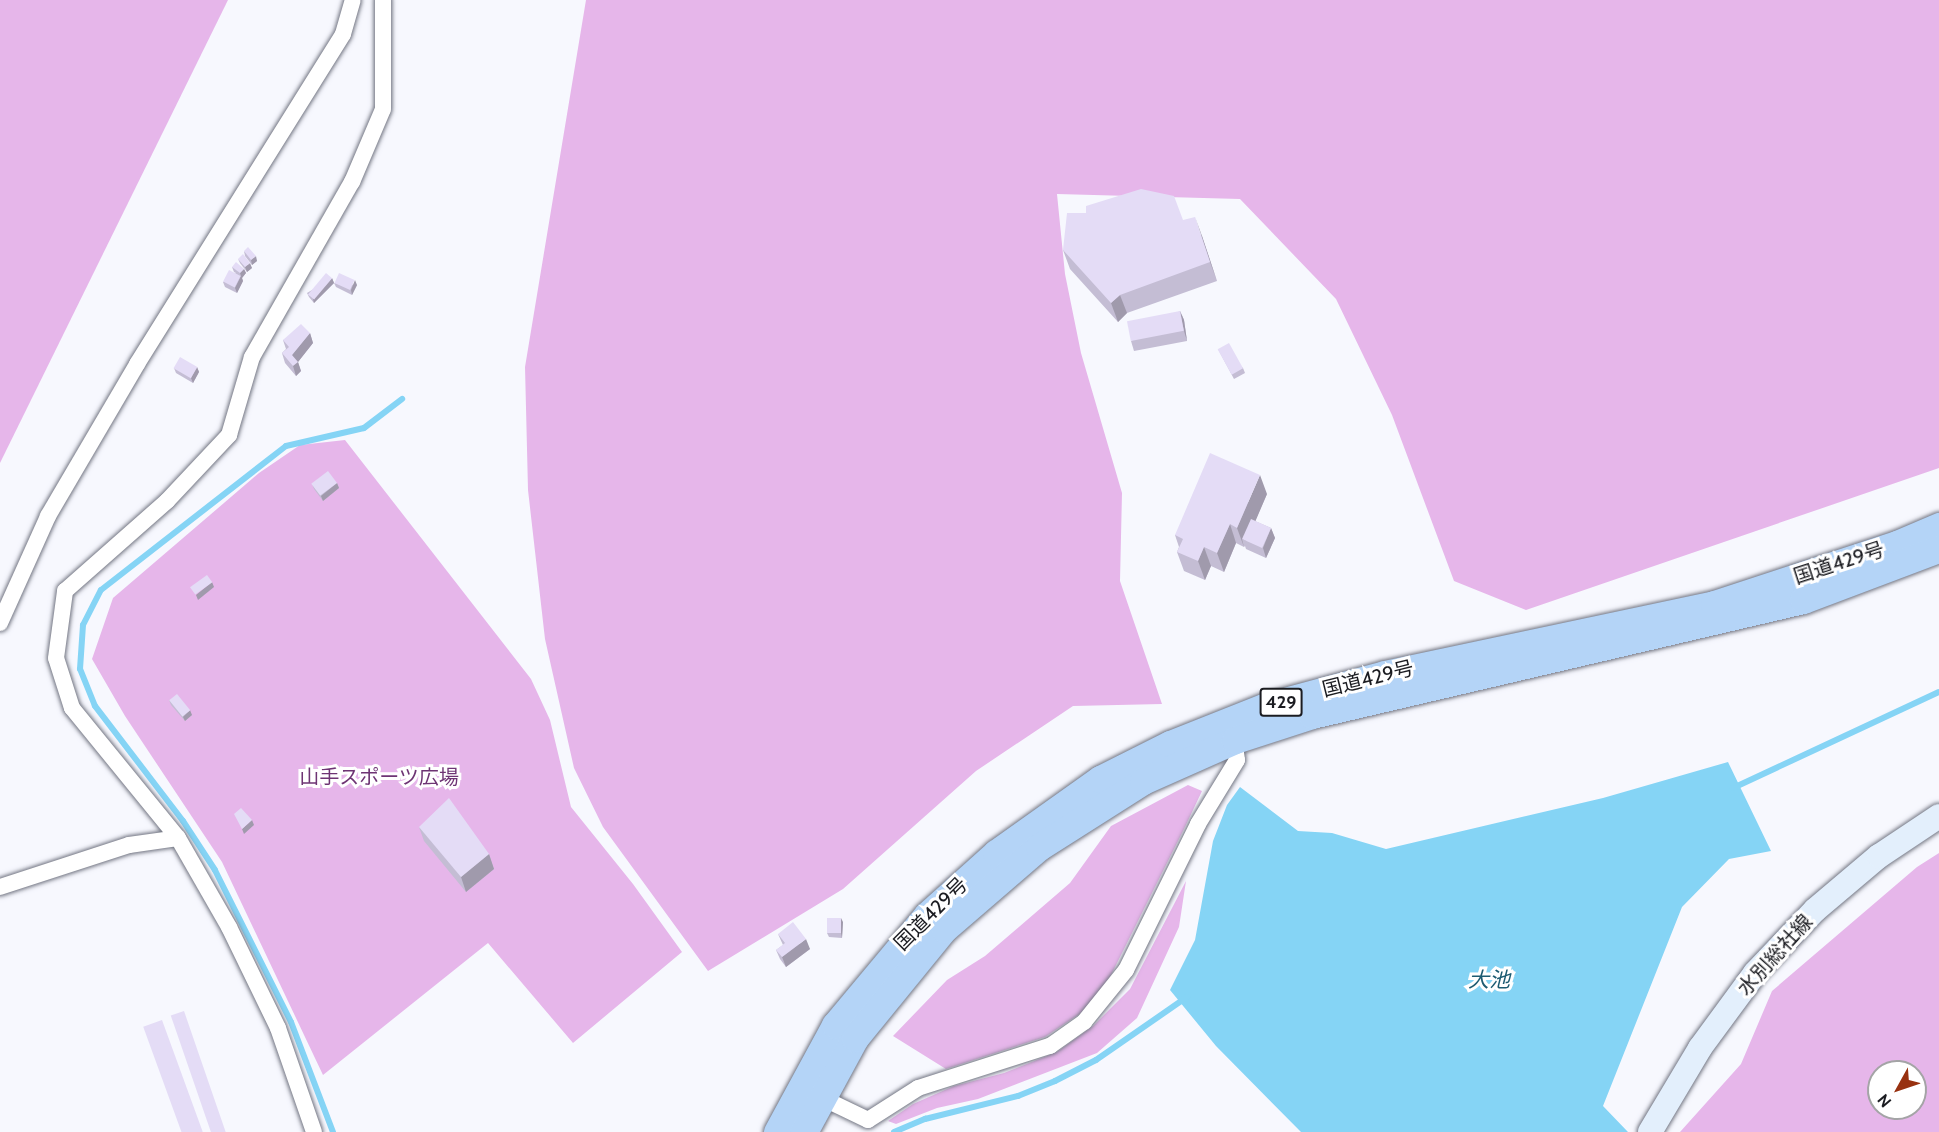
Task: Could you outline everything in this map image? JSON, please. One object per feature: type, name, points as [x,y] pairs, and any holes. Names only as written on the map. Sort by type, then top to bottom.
[{"type":"highway","name":"国道429号","points":[[804,1132],[816,1055],[864,985],[927,915],[988,859],[1100,779],[1373,677],[1714,604],[1898,544],[1939,526]]},
{"type":"highway","name":"国道429号","points":[[1231,730],[1556,661],[1792,603],[1939,549]]},
{"type":"highway","name":"国道429号","points":[[777,1132],[810,1093]]},
{"type":"main road","name":"水別総社線","points":[[1650,1132],[1700,1048],[1755,973],[1815,909],[1879,856],[1939,816]]},
{"type":"street","points":[[0,623],[48,516],[137,364],[343,34],[353,0]]},
{"type":"street","points":[[314,1132],[278,1028],[229,927],[178,838],[72,708],[56,658],[65,591],[167,501],[229,435],[252,357],[352,182],[383,109],[383,0]]},
{"type":"street","points":[[810,1093],[868,1120],[918,1088],[1050,1046],[1084,1022],[1126,970],[1198,824],[1237,760],[1231,730]]},
{"type":"street","points":[[0,887],[129,845],[178,838]]},
{"type":"green space","points":[[0,0],[228,0],[0,463]]},
{"type":"green space","points":[[586,0],[1939,0],[1939,468],[1526,610],[1454,581],[1392,415],[1336,299],[1240,199],[1057,194],[1065,274],[1081,353],[1122,493],[1120,581],[1162,704],[1073,706],[976,771],[843,889],[708,971],[603,827],[574,768],[545,639],[528,490],[525,367]]},
{"type":"green space","name":"山手スポーツ広場","points":[[345,440],[531,679],[550,720],[571,807],[633,884],[682,952],[573,1043],[488,943],[323,1075],[222,862],[125,716],[92,659],[113,598],[259,473],[300,445]]},
{"type":"green space","points":[[1188,785],[1202,791],[1109,979],[1081,1013],[1045,1037],[946,1069],[893,1036],[947,980],[985,956],[1070,883],[1111,826]]},
{"type":"green space","points":[[1939,853],[1939,1132],[1680,1132],[1741,1064],[1772,991],[1917,867]]},
{"type":"green space","points":[[1186,881],[1179,927],[1137,1018],[1097,1053],[978,1099],[937,1108],[896,1124],[888,1121],[913,1104],[954,1086],[1004,1073],[1057,1052],[1093,1026],[1130,989]]},
{"type":"water","name":"大池","points":[[1728,762],[1771,851],[1729,859],[1682,907],[1603,1106],[1628,1132],[1301,1132],[1216,1046],[1170,990],[1195,940],[1213,841],[1227,805],[1240,787],[1298,831],[1332,833],[1386,849],[1603,798]]},
{"type":"building","points":[[1141,189],[1174,196],[1183,220],[1195,217],[1210,262],[1120,295],[1111,303],[1063,250],[1067,213],[1086,213],[1086,206]]},
{"type":"building","points":[[248,247],[256,256],[251,260],[244,251]]},
{"type":"building","points":[[243,254],[250,263],[245,267],[238,259]]},
{"type":"building","points":[[236,262],[244,269],[240,273],[232,267]]},
{"type":"building","points":[[229,270],[241,276],[235,287],[223,282]]},
{"type":"building","points":[[326,273],[332,278],[314,300],[308,294]]},
{"type":"building","points":[[339,273],[355,280],[350,290],[335,283]]},
{"type":"building","points":[[1180,311],[1184,331],[1131,341],[1127,321]]},
{"type":"building","points":[[301,324],[310,333],[292,355],[298,362],[293,366],[282,353],[289,347],[283,340]]},
{"type":"building","points":[[1229,343],[1243,368],[1232,375],[1218,349]]},
{"type":"building","points":[[180,357],[197,367],[191,378],[174,368]]},
{"type":"building","points":[[1210,453],[1260,475],[1237,528],[1230,524],[1217,553],[1204,547],[1198,561],[1177,552],[1183,539],[1175,535]]},
{"type":"building","points":[[328,471],[337,483],[320,496],[311,484]]},
{"type":"building","points":[[1251,519],[1271,528],[1262,548],[1242,539]]},
{"type":"building","points":[[207,575],[212,582],[195,595],[190,587]]},
{"type":"building","points":[[177,694],[190,710],[182,717],[169,700]]},
{"type":"building","points":[[449,798],[489,854],[461,877],[419,827]]},
{"type":"building","points":[[241,808],[252,820],[242,829],[234,814]]},
{"type":"building","points":[[827,918],[841,918],[841,933],[827,933]]},
{"type":"building","points":[[793,922],[806,939],[782,957],[776,950],[785,943],[778,934]]},
{"type":"building","points":[[184,1011],[226,1132],[211,1132],[171,1016]]},
{"type":"building","points":[[162,1020],[203,1132],[181,1132],[143,1027]]},
{"type":"waterway","points":[[333,1132],[291,1022],[215,870],[183,821],[95,706],[80,669],[83,625],[101,590],[286,446],[364,428],[402,399]]},
{"type":"waterway","points":[[1733,788],[1939,692]]},
{"type":"waterway","points":[[894,1132],[925,1119],[1018,1096],[1055,1081],[1096,1060],[1187,997]]}]
